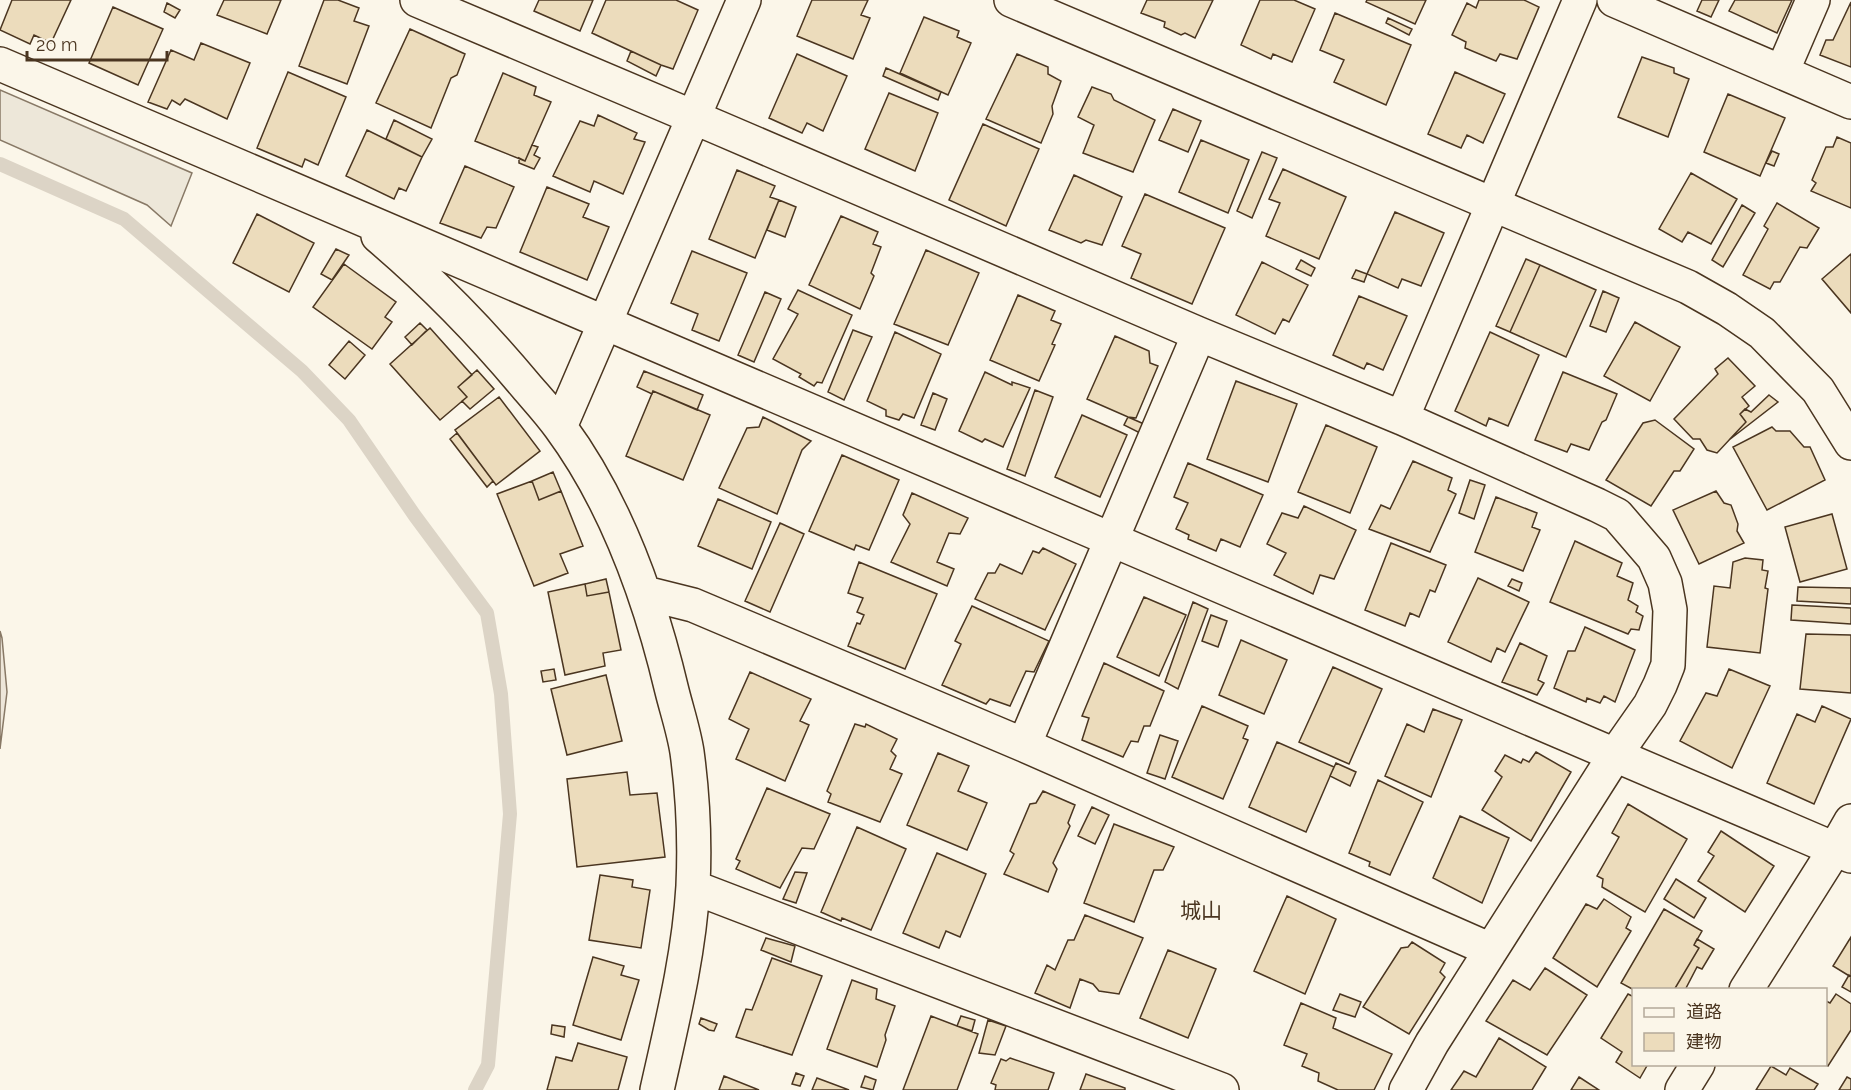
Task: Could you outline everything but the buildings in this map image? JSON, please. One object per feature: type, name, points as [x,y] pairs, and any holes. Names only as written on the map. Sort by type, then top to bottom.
[{"type":"street","points":[[417,0],[1199,334],[1402,418],[1617,515],[1654,558],[1665,583],[1670,610],[1668,665],[1650,705],[1432,1043],[1406,1090]]},
{"type":"street","points":[[560,427],[744,0]]},
{"type":"street","points":[[1011,0],[1688,287],[1727,309],[1762,333],[1818,390],[1851,443]]},
{"type":"street","points":[[1402,418],[1580,0]]},
{"type":"street","points":[[1614,0],[1851,102]]},
{"type":"street","points":[[1782,72],[1813,0]]},
{"type":"street","points":[[0,64],[1843,852]]},
{"type":"street","points":[[355,216],[446,298],[504,360],[560,427],[605,498],[645,593],[687,750],[693,828],[693,888],[685,956],[657,1090]]},
{"type":"street","points":[[1024,745],[1199,334]]},
{"type":"street","points":[[645,593],[693,605],[1024,745],[1491,950]]},
{"type":"street","points":[[1747,988],[1843,852],[1851,821]]},
{"type":"street","points":[[693,888],[1222,1090]]},
{"type":"street","points":[[1682,1090],[1697,1066]]},
{"type":"shaded area","points":[[0,90],[192,173],[171,226],[147,205],[0,140]]},
{"type":"shaded area","points":[[0,631],[7,692],[0,749]]},
{"type":"waterway","points":[[0,164],[124,219],[302,371],[349,420],[415,516],[487,613],[501,694],[510,814],[488,1065],[475,1090]]},
{"type":"district","name":"城山","points":[[1201,910]]}]
